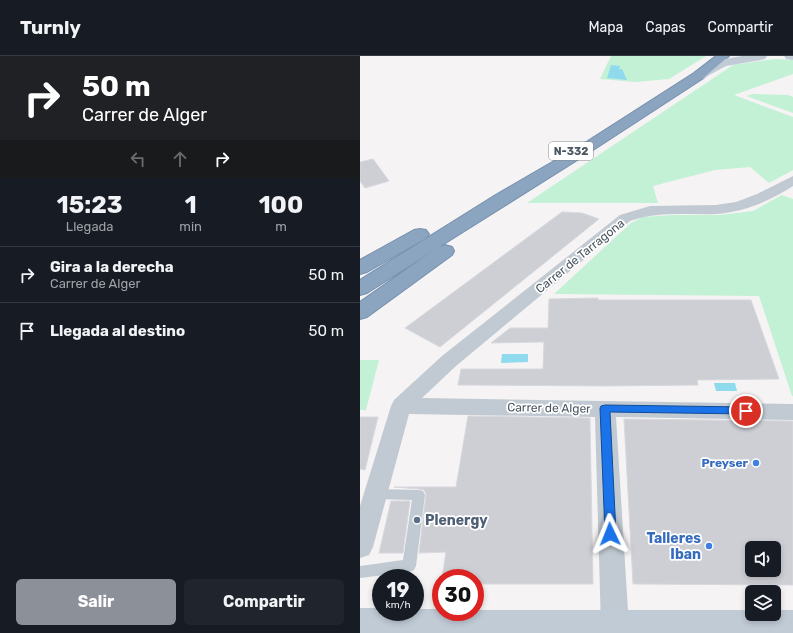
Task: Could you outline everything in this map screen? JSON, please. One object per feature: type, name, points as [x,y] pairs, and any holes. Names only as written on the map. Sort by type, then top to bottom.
[{"type":"highway","name":"N-332","points":[[500,200],[567,153],[681,81],[713,56]]},
{"type":"highway","name":"N-332","points":[[360,289],[500,200],[585,149],[698,76],[723,56]]},
{"type":"highway","points":[[360,312],[585,149]]},
{"type":"highway","points":[[360,268],[567,153]]},
{"type":"main road","points":[[698,76],[723,63],[760,56],[773,56]]},
{"type":"main road","points":[[360,624],[615,627],[793,626]]},
{"type":"street","name":"Carrer de Tarragona","points":[[401,406],[435,374],[625,218],[645,211],[728,208],[742,206],[758,200],[793,180]]},
{"type":"street","points":[[435,374],[432,386],[444,406]]},
{"type":"street","points":[[360,547],[401,406]]},
{"type":"street","name":"Carrer de Alger","points":[[401,406],[793,412]]},
{"type":"street","points":[[605,408],[615,627]]},
{"type":"lane","points":[[360,572],[409,566],[419,495],[376,494]]},
{"type":"green space","points":[[611,56],[706,56],[669,79],[635,82],[600,79]]},
{"type":"green space","points":[[775,59],[793,60],[793,74],[734,95],[793,117],[793,170],[769,183],[750,167],[715,170],[653,186],[658,203],[527,203],[733,65]]},
{"type":"green space","points":[[752,94],[788,95],[793,97],[793,113],[746,96]]},
{"type":"green space","points":[[782,195],[793,199],[793,396],[759,296],[554,294],[631,223],[643,217],[673,215],[720,215],[753,211]]},
{"type":"green space","points":[[360,360],[379,360],[366,410],[360,410]]},
{"type":"water","points":[[611,65],[620,66],[619,69],[622,69],[627,80],[607,78]]},
{"type":"water","points":[[502,354],[528,354],[528,362],[501,363]]},
{"type":"water","points":[[714,383],[735,383],[737,391],[716,391]]},
{"type":"building","points":[[373,159],[389,181],[365,188],[360,181],[360,162]]},
{"type":"building","points":[[562,212],[582,213],[599,219],[440,347],[405,328]]},
{"type":"building","points":[[598,298],[598,300],[751,300],[779,379],[697,380],[698,385],[458,385],[461,369],[543,369],[544,342],[491,343],[510,328],[548,328],[549,299]]},
{"type":"building","points":[[468,416],[590,418],[593,584],[484,584],[484,569],[443,569],[446,552],[419,553],[426,494],[424,490],[394,487],[456,487]]},
{"type":"building","points":[[360,417],[378,417],[365,470],[360,469]]},
{"type":"building","points":[[624,419],[793,421],[793,585],[633,584]]},
{"type":"building","points":[[391,501],[410,501],[403,553],[379,553]]},
{"type":"place","name":"Preyser","points":[[756,463]]},
{"type":"place","name":"Plenergy","points":[[417,520]]},
{"type":"place","name":"Talleres Iban","points":[[709,546]]},
{"type":"route","points":[[610,534],[605,408],[746,411]]}]
